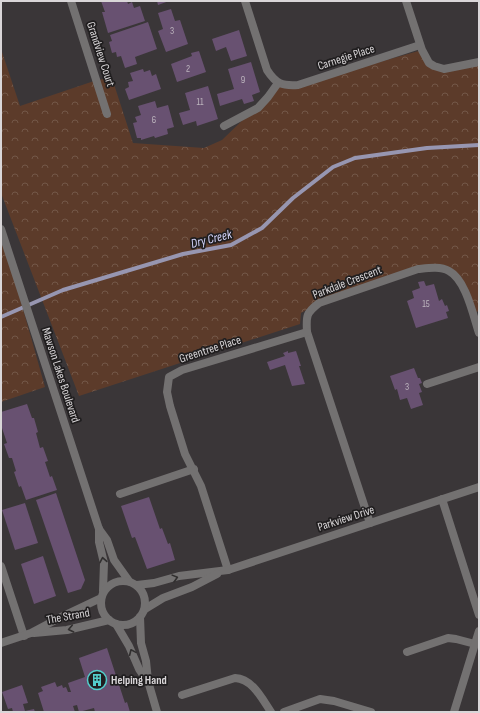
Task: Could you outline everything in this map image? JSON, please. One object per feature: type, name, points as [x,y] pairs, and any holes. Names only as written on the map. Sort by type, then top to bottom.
[{"type":"street","name":"Grandview Court","points":[[71,1],[107,114]]},
{"type":"street","points":[[224,126],[258,108],[263,104],[278,83],[272,78],[267,70],[245,1]]},
{"type":"street","points":[[406,1],[420,45],[426,58],[434,66],[439,68],[448,68],[479,62]]},
{"type":"street","name":"Carnegie Place","points":[[278,83],[288,86],[298,85],[420,45]]},
{"type":"street","name":"Mawson Lakes Boulevard","points":[[1,229],[99,528],[107,540],[114,560],[133,583]]},
{"type":"street","name":"Parkdale Crescent","points":[[370,523],[307,332],[306,318],[309,310],[318,303],[431,267],[449,271],[460,281],[479,332]]},
{"type":"street","name":"Greentree Place","points":[[225,571],[201,486],[194,469],[185,454],[170,406],[167,392],[169,377],[182,370],[307,332]]},
{"type":"street","points":[[427,384],[479,367]]},
{"type":"street","points":[[120,494],[194,469]]},
{"type":"street","name":"Parkview Drive","points":[[145,609],[163,598],[192,587],[225,571],[479,487]]},
{"type":"street","points":[[442,499],[479,615]]},
{"type":"street","name":"Mawson Lakes Boulevard","points":[[99,528],[99,542],[104,563],[102,595]]},
{"type":"street","points":[[1,566],[27,634]]},
{"type":"street","name":"Parkview Drive","points":[[133,583],[154,583],[180,576],[225,571]]},
{"type":"street","points":[[112,622],[125,625],[131,624],[140,617],[145,609],[144,596],[141,589],[133,583],[116,581],[107,586],[102,595],[102,610],[130,646],[139,669],[148,681]]},
{"type":"street","name":"The Strand","points":[[1,643],[27,634],[102,595]]},
{"type":"street","points":[[140,617],[141,643],[146,661],[148,681],[157,712]]},
{"type":"street","name":"The Strand","points":[[27,634],[67,630],[112,622]]},
{"type":"street","points":[[454,712],[479,630]]},
{"type":"street","points":[[407,652],[448,638],[475,644]]},
{"type":"street","points":[[182,695],[235,678],[240,678],[250,684],[271,712]]},
{"type":"street","points":[[284,712],[320,699],[327,699],[371,712]]},
{"type":"green space","points":[[1,49],[20,106],[97,80],[112,78],[133,143],[204,148],[222,140],[280,84],[298,85],[422,50],[435,66],[479,62],[479,311],[473,313],[460,281],[449,271],[431,267],[319,303],[301,313],[300,324],[79,396],[1,193]]},
{"type":"green space","points":[[1,231],[45,387],[1,402]]},
{"type":"building","points":[[101,1],[127,1],[128,4],[132,2],[134,8],[140,6],[145,21],[108,33],[102,12],[105,12]]},
{"type":"building","points":[[157,1],[169,1],[158,5]]},
{"type":"building","points":[[171,9],[175,21],[180,20],[188,44],[166,52],[158,31],[163,29],[158,13]]},
{"type":"building","points":[[148,22],[157,49],[135,57],[137,64],[125,68],[121,56],[117,57],[116,52],[112,53],[109,42],[112,41],[110,35]]},
{"type":"building","points":[[239,30],[247,56],[231,61],[226,47],[216,51],[212,39]]},
{"type":"building","points":[[199,51],[206,72],[177,82],[171,64],[192,56],[191,53]]},
{"type":"building","points":[[251,62],[260,92],[252,95],[254,101],[244,104],[242,99],[220,106],[217,94],[234,89],[228,69]]},
{"type":"building","points":[[143,69],[144,72],[150,70],[152,76],[156,74],[161,89],[129,100],[125,89],[129,87],[128,82],[133,81],[130,73]]},
{"type":"building","points":[[208,86],[218,119],[197,126],[196,121],[183,125],[179,113],[190,110],[185,93]]},
{"type":"building","points":[[155,101],[157,108],[168,105],[174,127],[167,129],[168,134],[141,140],[141,138],[137,138],[133,123],[137,122],[135,117],[141,115],[138,106]]},
{"type":"building","points":[[424,281],[426,286],[434,284],[439,301],[442,299],[445,306],[447,305],[449,311],[446,312],[448,318],[416,328],[407,301],[414,298],[412,291],[420,288],[418,282]]},
{"type":"building","points":[[288,351],[288,353],[296,351],[305,384],[292,386],[285,365],[270,370],[267,362],[285,356],[283,353]]},
{"type":"building","points":[[414,368],[422,383],[419,384],[422,392],[419,393],[423,405],[411,409],[407,398],[400,400],[397,389],[395,390],[390,376]]},
{"type":"building","points":[[27,404],[32,418],[34,418],[40,448],[43,447],[48,461],[45,462],[50,477],[52,476],[57,490],[26,500],[21,486],[19,487],[14,472],[16,471],[12,458],[9,458],[4,444],[7,443],[2,428],[1,429],[1,412]]},
{"type":"building","points":[[56,493],[85,580],[81,589],[68,593],[36,500]]},
{"type":"building","points":[[149,497],[160,529],[162,528],[168,544],[170,543],[175,560],[147,569],[135,537],[132,538],[121,506]]},
{"type":"building","points":[[25,503],[38,543],[15,550],[2,510]]},
{"type":"building","points":[[43,556],[56,596],[34,604],[21,564]]},
{"type":"building","name":"Helping Hand","points":[[107,648],[125,703],[127,702],[130,712],[95,712],[94,708],[79,712],[77,705],[73,706],[75,712],[44,712],[38,693],[43,691],[41,687],[55,682],[57,687],[62,685],[63,688],[66,687],[68,692],[71,692],[68,683],[85,677],[79,658]]},
{"type":"building","points":[[22,685],[28,703],[23,704],[25,711],[34,709],[35,712],[13,712],[12,708],[8,709],[2,692]]},
{"type":"waterway","name":"Dry Creek","points":[[1,317],[63,290],[183,254],[231,245],[262,228],[293,198],[333,167],[355,158],[427,148],[479,145]]},
{"type":"place","name":"Helping Hand","points":[[97,680]]}]
